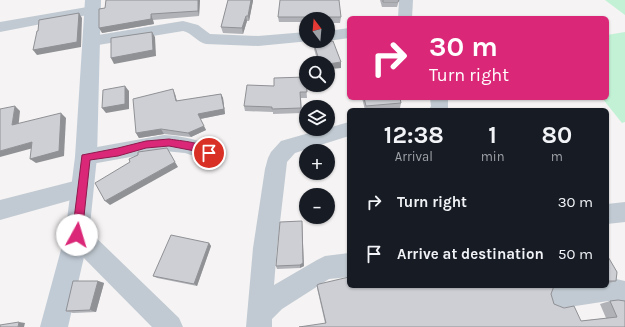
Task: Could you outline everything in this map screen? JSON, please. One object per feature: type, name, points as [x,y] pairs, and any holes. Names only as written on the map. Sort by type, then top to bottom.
[{"type":"main road","points":[[54,327],[77,235],[86,157],[93,5]]},
{"type":"street","points":[[406,0],[406,16]]},
{"type":"street","points":[[0,27],[93,5]]},
{"type":"street","points":[[92,41],[183,26],[193,28],[206,39],[258,41],[299,38]]},
{"type":"street","points":[[335,35],[347,33]]},
{"type":"street","points":[[260,320],[265,248],[275,169],[278,158],[288,147],[347,130]]},
{"type":"street","points":[[86,157],[118,152],[146,144],[169,142],[197,147],[209,153]]},
{"type":"street","points":[[0,210],[82,188]]},
{"type":"street","points":[[609,214],[625,212]]},
{"type":"street","points":[[77,235],[170,327]]},
{"type":"street","points":[[260,320],[273,300],[325,268],[347,265]]},
{"type":"street","points":[[556,297],[608,289],[625,293]]},
{"type":"green space","points":[[605,0],[625,0],[625,15]]},
{"type":"green space","points":[[625,32],[625,122],[622,123],[604,100],[609,100],[609,35]]},
{"type":"building","points":[[106,0],[198,0],[198,11],[151,14],[151,19],[99,28],[99,9],[105,8]]},
{"type":"building","points":[[228,0],[251,0],[248,16],[246,16],[242,28],[221,27]]},
{"type":"building","points":[[280,0],[339,0],[341,17],[335,17],[335,12],[299,12],[299,17],[278,17]]},
{"type":"building","points":[[383,0],[399,0],[398,2],[383,2]]},
{"type":"building","points":[[79,13],[77,42],[33,50],[39,20]]},
{"type":"building","points":[[152,32],[153,50],[111,58],[111,38]]},
{"type":"building","points":[[335,46],[341,62],[335,63],[335,56],[318,56],[315,48],[335,48]]},
{"type":"building","points":[[299,77],[300,100],[299,100],[299,108],[272,109],[272,107],[244,106],[247,85],[274,86],[274,78]]},
{"type":"building","points":[[125,86],[125,104],[102,108],[103,90]]},
{"type":"building","points":[[173,89],[176,101],[221,94],[224,109],[198,114],[204,126],[188,133],[161,129],[136,133],[133,99]]},
{"type":"building","points":[[364,100],[400,100],[401,103],[366,106]]},
{"type":"building","points":[[15,106],[12,125],[61,113],[59,151],[30,159],[32,142],[0,151],[0,109]]},
{"type":"building","points":[[167,148],[175,162],[105,201],[95,183],[130,162],[129,159],[138,155],[138,152]]},
{"type":"building","points":[[299,221],[299,224],[302,224],[303,263],[300,265],[276,266],[280,222]]},
{"type":"building","points":[[171,235],[209,243],[194,284],[153,276]]},
{"type":"building","points":[[609,258],[617,272],[616,281],[609,281]]},
{"type":"building","points":[[347,277],[347,288],[553,288],[551,294],[554,304],[564,308],[574,306],[581,321],[617,317],[610,301],[625,301],[625,327],[299,327],[326,323],[317,285]]},
{"type":"building","points":[[73,281],[98,281],[90,310],[66,311]]},
{"type":"building","points":[[19,322],[18,327],[0,327],[0,325]]},
{"type":"route","points":[[77,235],[86,157],[118,152],[146,144],[169,142],[197,147],[209,153]]}]
